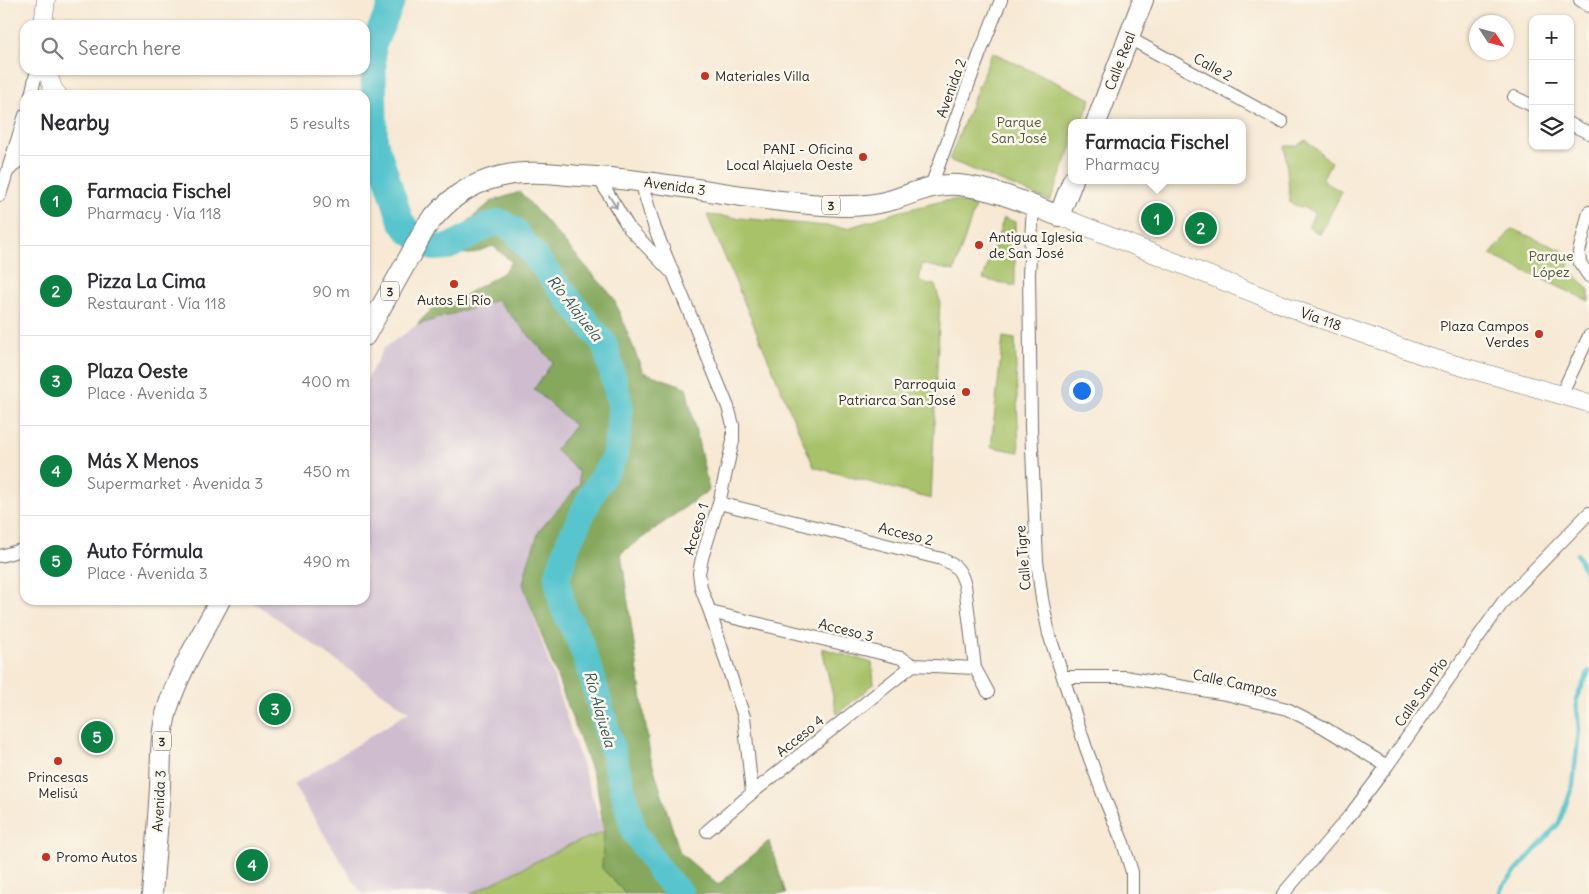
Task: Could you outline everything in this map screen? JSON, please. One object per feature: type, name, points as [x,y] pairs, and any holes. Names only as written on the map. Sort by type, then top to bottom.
[{"type":"main road","name":"Calle Real","points":[[1098,119],[1143,0]]},
{"type":"main road","points":[[49,75],[54,90]]},
{"type":"main road","points":[[55,75],[58,90]]},
{"type":"main road","name":"Avenida 3","points":[[370,327],[426,228],[447,203],[466,189],[503,176],[526,173],[598,177],[808,204],[849,206],[875,204],[931,186],[956,185],[976,187],[1000,194],[1059,216]]},
{"type":"main road","points":[[1059,216],[1071,184]]},
{"type":"main road","name":"Vía 118","points":[[1059,216],[1304,314],[1425,356],[1589,403]]},
{"type":"main road","name":"Avenida 3","points":[[152,894],[160,794],[161,751],[168,708],[176,684],[217,605]]},
{"type":"street","name":"Avenida 2","points":[[931,186],[1001,0]]},
{"type":"street","points":[[1580,0],[1589,6]]},
{"type":"street","name":"Calle 2","points":[[1129,38],[1282,122]]},
{"type":"street","points":[[32,90],[36,75]]},
{"type":"street","points":[[1514,97],[1531,105]]},
{"type":"street","points":[[1574,126],[1589,133]]},
{"type":"street","points":[[0,195],[20,132]]},
{"type":"street","points":[[8,172],[20,159]]},
{"type":"street","name":"Acceso 1","points":[[598,177],[629,228],[676,279]]},
{"type":"street","name":"Acceso 1","points":[[641,182],[656,229],[728,407],[733,425],[733,441],[719,503],[699,573],[701,588],[744,716],[752,793]]},
{"type":"street","name":"Calle Tigre","points":[[1033,206],[1029,274],[1031,427],[1037,561],[1042,599],[1049,634],[1086,748],[1123,843],[1132,872],[1132,894]]},
{"type":"street","points":[[1589,212],[1579,252],[1580,263],[1589,276]]},
{"type":"street","points":[[1561,395],[1589,336]]},
{"type":"street","name":"Acceso 2","points":[[719,503],[942,559],[954,565],[962,573],[976,668],[988,692]]},
{"type":"street","name":"Calle San Pío","points":[[1283,894],[1351,814],[1503,602],[1589,513]]},
{"type":"street","points":[[0,556],[20,550]]},
{"type":"street","name":"Acceso 3","points":[[710,612],[902,658],[913,665],[976,668]]},
{"type":"street","name":"Acceso 4","points":[[707,831],[913,665]]},
{"type":"street","name":"Calle Campos","points":[[1063,677],[1125,677],[1226,694],[1287,709],[1323,727],[1387,766]]},
{"type":"shaded area","points":[[497,300],[553,362],[534,389],[575,426],[555,450],[578,471],[580,484],[539,531],[523,584],[604,832],[571,844],[471,894],[362,894],[293,785],[409,712],[257,605],[370,605],[370,374],[384,348],[417,325]]},
{"type":"green space","name":"Parque San José","points":[[992,52],[1091,99],[1084,119],[1068,119],[1068,156],[1050,201],[949,160]]},
{"type":"green space","points":[[1306,140],[1331,162],[1322,180],[1342,192],[1320,234],[1308,227],[1315,212],[1290,203],[1285,146],[1296,146]]},
{"type":"green space","points":[[520,192],[613,297],[643,372],[686,387],[709,490],[621,553],[650,756],[680,853],[718,885],[769,841],[786,894],[626,894],[602,868],[604,832],[597,786],[523,584],[539,531],[580,484],[578,471],[555,450],[575,426],[534,389],[553,362],[497,300],[417,325],[438,305],[443,302],[454,301],[503,273],[512,262],[493,246],[471,254],[430,254],[492,201]]},
{"type":"green space","points":[[956,200],[975,207],[954,271],[922,264],[919,281],[935,285],[940,301],[931,499],[814,467],[707,215],[848,228],[898,212],[943,201]]},
{"type":"green space","points":[[1004,218],[1015,222],[1015,286],[983,279]]},
{"type":"green space","name":"Parque López","points":[[1512,229],[1568,253],[1570,269],[1589,290],[1589,301],[1490,255]]},
{"type":"green space","points":[[1003,337],[1015,339],[1019,452],[991,447]]},
{"type":"green space","points":[[822,648],[872,663],[874,684],[837,714]]},
{"type":"green space","points":[[604,832],[602,868],[626,894],[471,894],[571,844]]},
{"type":"waterway","name":"Río Alajuela","points":[[393,0],[373,46],[375,141],[401,221],[409,232],[434,248],[448,247],[487,226],[501,222],[514,230],[605,345],[620,404],[619,431],[614,458],[592,494],[569,541],[557,578],[563,608],[579,640],[592,676],[634,831],[661,873],[681,894]]},
{"type":"waterway","points":[[1577,554],[1589,581]]},
{"type":"waterway","points":[[1499,894],[1502,887],[1559,823],[1573,785],[1579,730],[1576,699],[1589,671]]},
{"type":"place","name":"Materiales Villa","points":[[705,76]]},
{"type":"place","name":"PANI - Oficina Local Alajuela Oeste","points":[[863,157]]},
{"type":"place","name":"Farmacia Fischel","points":[[1157,219]]},
{"type":"place","name":"Pizza La Cima","points":[[1201,228]]},
{"type":"place","name":"Antigua Iglesia de San José","points":[[979,245]]},
{"type":"place","name":"Autos El Río","points":[[454,284]]},
{"type":"place","name":"Plaza Campos Verdes","points":[[1539,334]]},
{"type":"place","name":"Parroquia Patriarca San José","points":[[966,392]]},
{"type":"place","name":"Plaza Oeste","points":[[275,709]]},
{"type":"place","name":"Auto Fórmula","points":[[97,737]]},
{"type":"place","name":"Princesas Melisú","points":[[58,761]]},
{"type":"place","name":"Promo Autos","points":[[46,857]]},
{"type":"place","name":"Más X Menos","points":[[252,865]]}]
